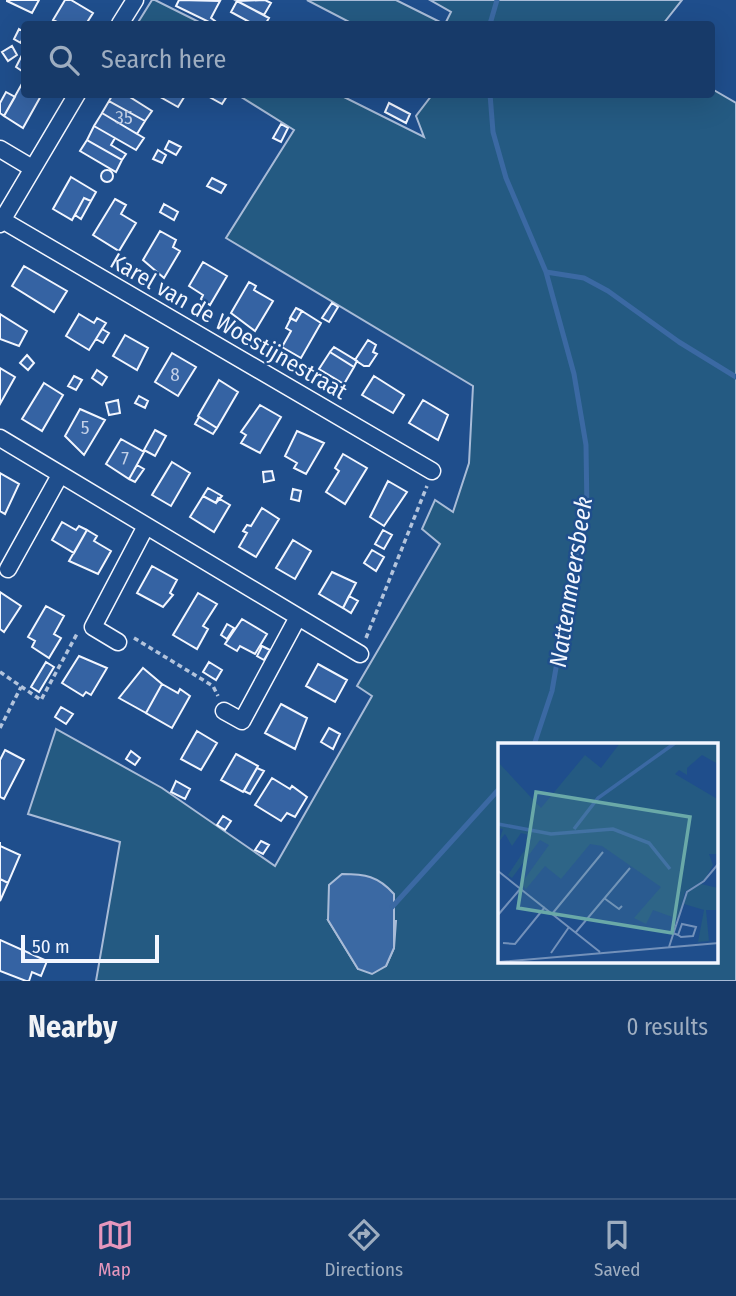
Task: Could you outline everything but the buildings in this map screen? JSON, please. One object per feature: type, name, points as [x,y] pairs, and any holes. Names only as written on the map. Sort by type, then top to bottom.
[{"type":"street","points":[[121,21],[131,1]]},
{"type":"street","points":[[1,222],[75,98]]},
{"type":"street","points":[[0,149],[32,168]]},
{"type":"street","name":"Karel van de Woestijnestraat","points":[[1,222],[432,471]]},
{"type":"street","points":[[0,438],[360,654]]},
{"type":"street","points":[[8,569],[60,475]]},
{"type":"street","points":[[118,642],[93,627],[146,526]]},
{"type":"street","points":[[224,711],[242,721],[298,617]]},
{"type":"path","points":[[360,654],[432,471]]},
{"type":"path","points":[[0,672],[41,700],[75,632],[93,627]]},
{"type":"path","points":[[118,642],[134,638],[213,686],[224,711]]},
{"type":"path","points":[[0,728],[22,687]]},
{"type":"shaded area","points":[[152,0],[155,0],[197,21],[139,21]]},
{"type":"shaded area","points":[[307,0],[396,0],[438,21],[347,21]]},
{"type":"shaded area","points":[[430,0],[682,0],[665,21],[446,21],[451,12]]},
{"type":"shaded area","points":[[715,91],[736,103],[736,981],[96,981],[120,842],[28,814],[56,729],[162,788],[275,866],[372,696],[357,686],[440,544],[422,529],[435,500],[453,512],[469,463],[473,386],[226,238],[294,130],[243,98],[346,98],[424,137],[416,116],[430,98],[715,98]],"holes":[[[328,920],[396,921],[394,948],[386,966],[358,969]]]},
{"type":"shaded area","points":[[342,874],[371,877],[394,894],[394,948],[386,966],[372,974],[358,969],[328,920],[329,885]]},
{"type":"waterway","name":"Nattenmeersbeek","points":[[491,21],[497,0]]},
{"type":"waterway","name":"Nattenmeersbeek","points":[[490,98],[493,132],[506,178],[546,272],[574,374],[586,445],[587,512],[569,593],[552,691],[535,743]]},
{"type":"waterway","points":[[546,272],[584,278],[608,291],[679,342],[736,377]]},
{"type":"waterway","name":"Nattenmeersbeek","points":[[392,907],[498,790]]}]
